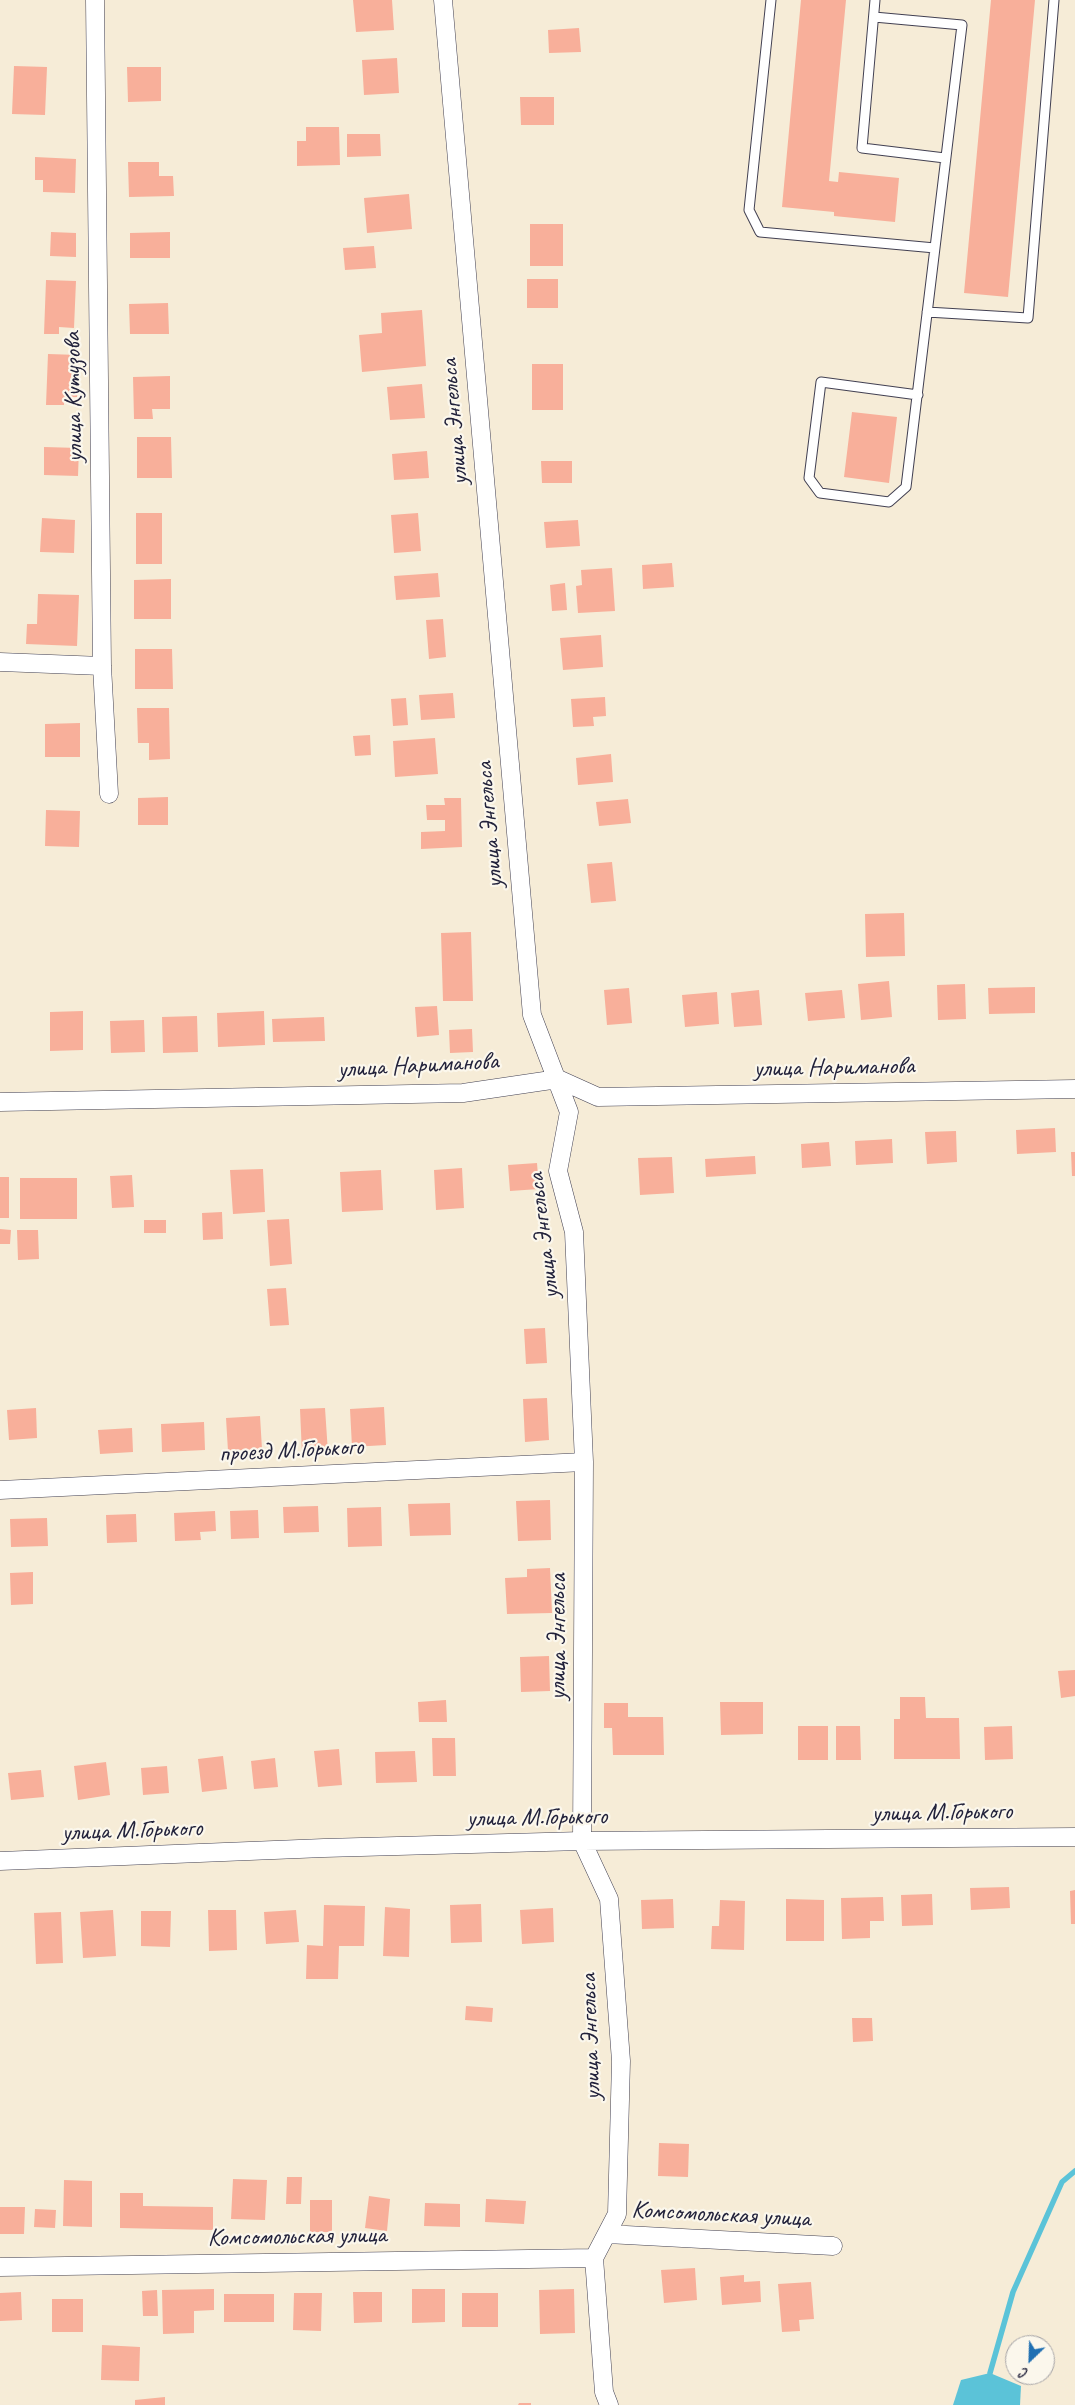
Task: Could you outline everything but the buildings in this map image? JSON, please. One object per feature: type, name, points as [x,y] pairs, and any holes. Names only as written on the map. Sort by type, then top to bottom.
[{"type":"street","name":"улица Кутузова","points":[[95,0],[102,666],[109,794]]},
{"type":"street","name":"улица Энгельса","points":[[443,0],[532,1015],[569,1112],[558,1171],[574,1232],[584,1462],[582,1841],[609,1899],[621,2060],[617,2214],[594,2258]]},
{"type":"street","points":[[0,662],[102,666]]},
{"type":"street","name":"улица Нариманова","points":[[0,1102],[463,1093],[558,1079],[598,1097],[1075,1089]]},
{"type":"street","name":"проезд М.Горького","points":[[0,1490],[584,1462]]},
{"type":"street","name":"улица М.Горького","points":[[0,1861],[324,1848],[582,1841],[1075,1836]]},
{"type":"street","name":"Комсомольская улица","points":[[607,2234],[833,2246]]},
{"type":"street","points":[[594,2258],[604,2392],[609,2405]]},
{"type":"street","name":"Комсомольская улица","points":[[0,2266],[594,2258]]},
{"type":"lane","points":[[771,0],[749,210],[760,232],[935,248]]},
{"type":"lane","points":[[875,0],[862,148],[945,158]]},
{"type":"lane","points":[[927,312],[1028,318],[1054,0]]},
{"type":"lane","points":[[874,16],[962,25],[945,158],[918,395],[906,487],[889,502],[820,493],[809,478],[821,382],[918,395]]},
{"type":"water","points":[[990,2373],[1005,2379],[1005,2385],[1021,2386],[1020,2405],[953,2405],[961,2380]]},
{"type":"waterway","points":[[990,2373],[1013,2292],[1062,2182],[1075,2171]]}]
